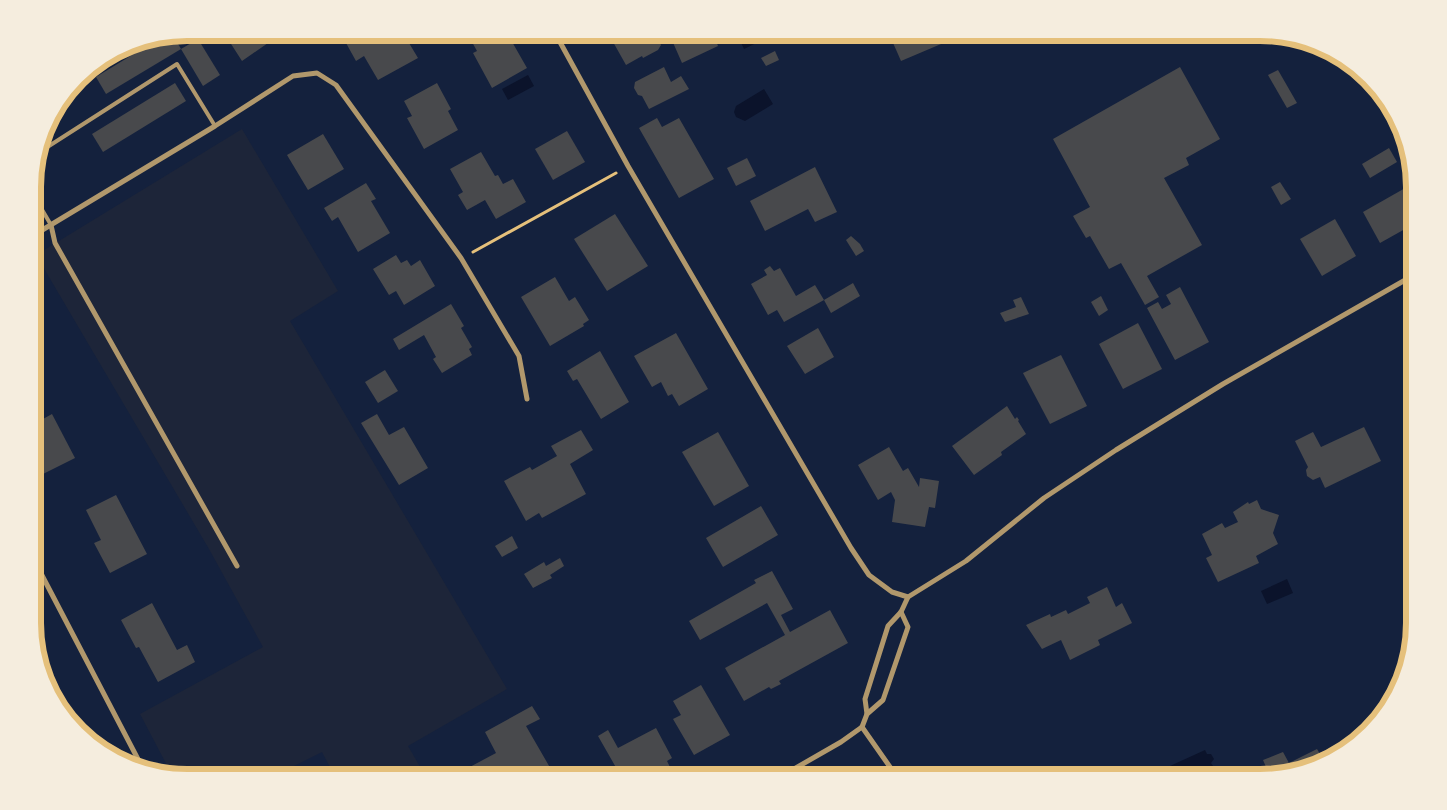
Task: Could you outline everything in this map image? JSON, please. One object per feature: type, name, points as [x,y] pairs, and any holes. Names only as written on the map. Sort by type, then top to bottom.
[{"type":"street","points":[[560,42],[628,166],[855,555],[869,576],[892,592],[908,597]]},
{"type":"street","points":[[41,231],[216,126],[293,76],[317,73],[336,85],[462,258],[519,356],[527,399]]},
{"type":"street","points":[[51,225],[55,243],[237,566]]},
{"type":"street","points":[[868,714],[865,699],[888,626],[901,612],[908,597],[966,561],[1044,498],[1116,450],[1223,384],[1405,280]]},
{"type":"street","points":[[41,573],[139,761]]},
{"type":"street","points":[[795,768],[841,742],[862,727],[868,714],[883,700],[908,627],[901,612]]},
{"type":"street","points":[[862,727],[891,768]]},
{"type":"lane","points":[[46,148],[177,64],[216,126]]},
{"type":"lane","points":[[41,208],[51,225]]},
{"type":"path","points":[[462,258],[628,166]]},
{"type":"shaded area","points":[[740,41],[760,41],[744,49]]},
{"type":"shaded area","points":[[528,75],[534,86],[508,100],[502,89]]},
{"type":"shaded area","points":[[764,89],[773,104],[745,121],[736,117],[734,112],[736,106]]},
{"type":"shaded area","points":[[242,129],[338,291],[290,321],[507,689],[408,746],[421,769],[331,769],[322,752],[288,769],[168,768],[140,714],[263,647],[209,549],[41,263],[41,252]]},
{"type":"shaded area","points":[[1287,579],[1293,593],[1267,604],[1261,591]]},
{"type":"shaded area","points":[[1205,750],[1214,759],[1211,763],[1213,766],[1209,768],[1171,768],[1170,766]]},
{"type":"building","points":[[892,41],[947,41],[901,61]]},
{"type":"building","points":[[177,42],[181,49],[106,94],[96,77],[144,48]]},
{"type":"building","points":[[193,42],[200,42],[220,75],[203,86],[181,49]]},
{"type":"building","points":[[230,42],[268,43],[242,61]]},
{"type":"building","points":[[345,42],[408,42],[418,58],[378,80],[364,56],[356,61]]},
{"type":"building","points":[[472,42],[512,42],[527,68],[492,88],[473,53],[477,51]]},
{"type":"building","points":[[613,42],[659,42],[661,45],[658,50],[626,65]]},
{"type":"building","points":[[673,42],[716,42],[718,46],[682,63]]},
{"type":"building","points":[[775,51],[779,60],[766,66],[761,58]]},
{"type":"building","points":[[664,67],[671,82],[681,76],[689,89],[649,109],[642,96],[638,95],[634,88],[635,82]]},
{"type":"building","points":[[1180,67],[1220,139],[1186,158],[1189,165],[1164,178],[1202,245],[1147,276],[1159,297],[1145,305],[1121,263],[1109,269],[1090,236],[1086,238],[1073,216],[1090,207],[1053,139]]},
{"type":"building","points":[[1278,70],[1297,103],[1287,108],[1268,75]]},
{"type":"building","points":[[175,83],[186,101],[103,152],[92,134]]},
{"type":"building","points":[[437,83],[451,109],[448,111],[458,130],[424,149],[407,118],[412,116],[404,101]]},
{"type":"building","points":[[657,118],[662,127],[679,118],[714,179],[679,198],[639,128]]},
{"type":"building","points":[[567,131],[585,162],[553,180],[535,149]]},
{"type":"building","points":[[323,134],[344,169],[308,190],[287,155]]},
{"type":"building","points":[[1389,148],[1397,162],[1370,178],[1362,164]]},
{"type":"building","points":[[481,152],[495,176],[498,175],[503,184],[513,179],[526,202],[496,219],[485,200],[467,210],[458,195],[463,192],[450,169]]},
{"type":"building","points":[[747,158],[756,176],[736,186],[727,168]]},
{"type":"building","points":[[815,167],[837,212],[815,222],[808,209],[765,231],[750,201]]},
{"type":"building","points":[[1280,182],[1291,199],[1281,205],[1271,187]]},
{"type":"building","points":[[366,183],[376,199],[371,201],[390,233],[358,252],[338,217],[332,221],[324,208]]},
{"type":"building","points":[[1405,188],[1405,229],[1380,243],[1363,212]]},
{"type":"building","points":[[615,214],[648,266],[607,291],[574,239]]},
{"type":"building","points":[[1335,219],[1356,256],[1322,276],[1300,239]]},
{"type":"building","points":[[851,236],[860,244],[864,251],[856,256],[846,240]]},
{"type":"building","points":[[396,255],[401,263],[407,260],[411,266],[420,260],[435,286],[404,305],[396,291],[389,295],[373,269]]},
{"type":"building","points":[[770,266],[774,271],[780,268],[796,296],[815,285],[824,300],[784,322],[777,310],[768,315],[751,284],[767,275],[764,270]]},
{"type":"building","points":[[555,277],[569,301],[575,297],[589,320],[583,324],[584,326],[550,346],[521,297]]},
{"type":"building","points":[[853,283],[860,296],[831,313],[824,300]]},
{"type":"building","points":[[1180,287],[1209,342],[1175,360],[1147,308],[1158,302],[1162,309],[1171,304],[1166,295]]},
{"type":"building","points":[[1101,296],[1108,310],[1099,316],[1091,302]]},
{"type":"building","points":[[1021,297],[1029,314],[1005,322],[1000,313],[1016,307],[1013,300]]},
{"type":"building","points":[[451,304],[464,326],[461,328],[472,347],[469,349],[472,355],[442,373],[433,359],[436,357],[424,335],[399,350],[393,339]]},
{"type":"building","points":[[1138,323],[1162,369],[1123,389],[1099,344]]},
{"type":"building","points":[[818,328],[834,357],[805,374],[787,346]]},
{"type":"building","points":[[676,333],[708,389],[679,406],[672,394],[668,396],[661,382],[652,387],[634,356]]},
{"type":"building","points":[[600,351],[629,402],[601,419],[577,379],[573,381],[567,371]]},
{"type":"building","points":[[1061,355],[1087,406],[1050,424],[1023,373]]},
{"type":"building","points":[[385,370],[398,391],[378,403],[365,382]]},
{"type":"building","points":[[1007,406],[1015,419],[1017,417],[1026,434],[1001,452],[1002,455],[974,475],[952,446]]},
{"type":"building","points":[[52,414],[75,458],[41,475],[41,420]]},
{"type":"building","points":[[377,414],[389,435],[404,427],[428,468],[399,485],[361,423]]},
{"type":"building","points":[[1364,427],[1381,461],[1325,488],[1320,477],[1313,480],[1307,476],[1306,470],[1308,467],[1295,441],[1313,432],[1321,447]]},
{"type":"building","points":[[581,430],[593,450],[570,464],[586,494],[542,518],[539,513],[526,521],[504,481],[530,467],[532,470],[557,456],[551,446]]},
{"type":"building","points":[[718,432],[749,486],[714,506],[682,452]]},
{"type":"building","points":[[889,447],[903,471],[908,468],[919,487],[920,478],[939,481],[935,508],[929,507],[925,527],[892,522],[895,500],[891,492],[878,500],[858,465]]},
{"type":"building","points":[[116,495],[147,554],[110,573],[94,543],[101,540],[86,510]]},
{"type":"building","points":[[1257,500],[1261,509],[1279,515],[1273,533],[1278,544],[1256,556],[1259,563],[1218,582],[1206,558],[1212,555],[1202,534],[1222,523],[1225,528],[1238,522],[1233,512],[1248,502],[1249,504]]},
{"type":"building","points":[[761,506],[778,535],[723,567],[706,538]]},
{"type":"building","points":[[512,536],[518,548],[502,557],[495,546]]},
{"type":"building","points":[[560,558],[564,566],[550,575],[552,578],[533,588],[524,574],[544,562],[546,566]]},
{"type":"building","points":[[772,571],[793,609],[781,615],[790,632],[830,610],[848,643],[779,681],[781,684],[771,689],[769,687],[744,701],[725,668],[785,635],[767,603],[700,640],[689,621],[756,583],[754,580]]},
{"type":"building","points":[[1107,587],[1116,607],[1122,603],[1132,623],[1098,640],[1100,645],[1070,660],[1061,640],[1042,649],[1026,625],[1050,614],[1051,617],[1066,610],[1068,614],[1090,603],[1087,597]]},
{"type":"building","points":[[152,603],[177,650],[187,645],[195,662],[158,682],[139,647],[136,648],[121,620]]},
{"type":"building","points":[[701,685],[730,735],[694,755],[673,719],[681,715],[673,701]]},
{"type":"building","points":[[532,706],[540,719],[526,726],[551,769],[466,769],[496,753],[485,732]]},
{"type":"building","points":[[656,728],[672,758],[667,761],[671,769],[628,769],[627,766],[617,769],[598,736],[608,730],[618,748]]},
{"type":"building","points":[[1317,749],[1321,756],[1289,766],[1270,768],[1266,768],[1263,760],[1283,752],[1289,763]]}]
